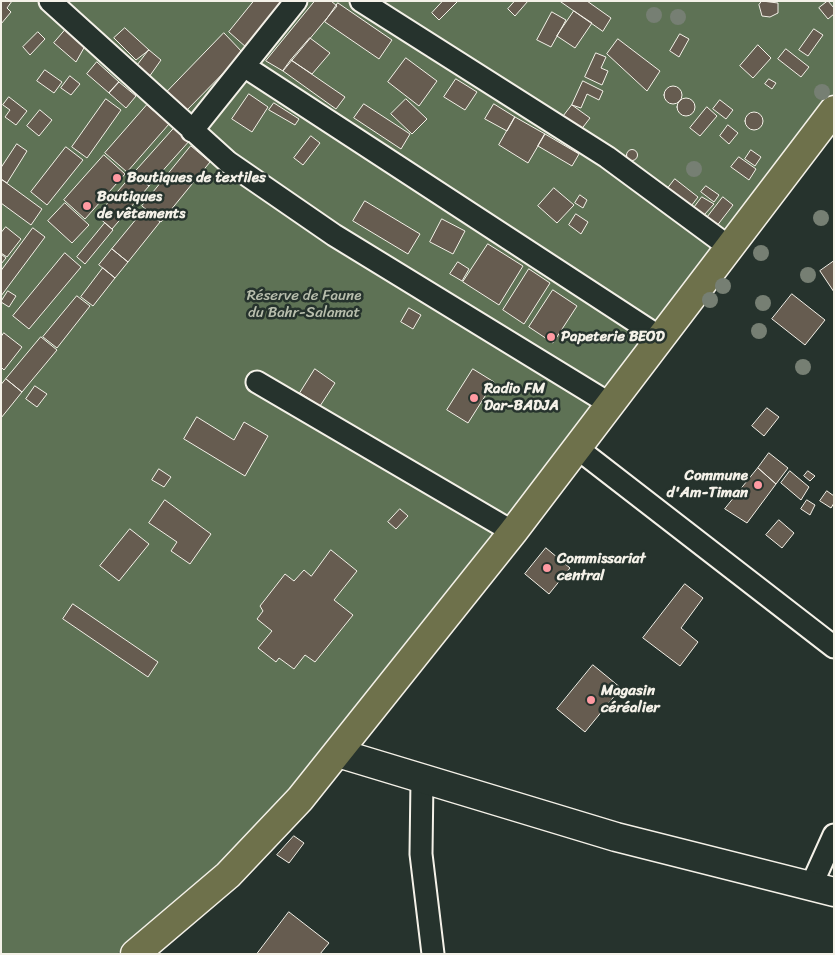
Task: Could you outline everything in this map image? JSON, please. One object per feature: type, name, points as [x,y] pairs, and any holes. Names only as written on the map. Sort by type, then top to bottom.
[{"type":"main road","points":[[135,954],[228,875],[300,799],[513,532],[834,110]]},
{"type":"main road","points":[[338,752],[616,837],[823,889]]},
{"type":"street","points":[[50,1],[228,162],[334,235],[610,404]]},
{"type":"street","points":[[192,130],[296,1]]},
{"type":"street","points":[[361,1],[607,157],[729,246]]},
{"type":"street","points":[[244,66],[661,338]]},
{"type":"street","points":[[257,382],[513,532]]},
{"type":"street","points":[[577,448],[834,647]]},
{"type":"street","points":[[422,779],[421,854],[433,954]]},
{"type":"street","points":[[823,889],[834,835]]},
{"type":"green space","name":"Réserve de Faune du Bahr-Salamat","points":[[1,1],[834,1],[834,111],[228,875],[117,954],[1,954]]},
{"type":"building","points":[[1,1],[12,1],[7,8],[11,12],[1,24]]},
{"type":"building","points":[[254,1],[285,1],[247,48],[229,32]]},
{"type":"building","points":[[315,1],[331,1],[337,6],[283,71],[266,61]]},
{"type":"building","points":[[443,1],[458,1],[439,20],[432,13]]},
{"type":"building","points":[[515,1],[528,1],[515,16],[508,9]]},
{"type":"building","points":[[560,1],[587,1],[611,18],[603,31]]},
{"type":"building","points":[[762,1],[778,3],[778,13],[770,17],[762,16],[759,5]]},
{"type":"building","points":[[828,1],[834,8],[834,14],[828,19],[819,8]]},
{"type":"building","points":[[338,3],[392,40],[379,59],[325,22]]},
{"type":"building","points":[[574,11],[592,23],[575,48],[557,36]]},
{"type":"building","points":[[552,12],[566,20],[551,47],[537,40]]},
{"type":"building","points":[[125,28],[149,50],[136,60],[114,38]]},
{"type":"building","points":[[66,29],[85,46],[76,62],[54,43]]},
{"type":"building","points":[[814,29],[823,35],[808,56],[799,50]]},
{"type":"building","points":[[38,32],[45,39],[30,55],[23,47]]},
{"type":"building","points":[[224,33],[243,53],[184,113],[165,94]]},
{"type":"building","points":[[680,34],[689,39],[679,57],[670,51]]},
{"type":"building","points":[[310,38],[330,53],[312,74],[291,60]]},
{"type":"building","points":[[618,39],[660,71],[647,91],[607,54]]},
{"type":"building","points":[[758,45],[771,58],[753,78],[740,66]]},
{"type":"building","points":[[786,49],[809,67],[801,77],[778,59]]},
{"type":"building","points":[[149,50],[161,60],[149,77],[136,67]]},
{"type":"building","points":[[596,53],[606,57],[601,68],[608,71],[602,85],[585,77]]},
{"type":"building","points":[[406,58],[437,81],[419,106],[388,82]]},
{"type":"building","points":[[291,60],[345,97],[336,109],[283,71]]},
{"type":"building","points":[[97,62],[119,82],[109,93],[87,74]]},
{"type":"building","points":[[45,70],[62,82],[54,93],[37,81]]},
{"type":"building","points":[[70,76],[80,84],[71,95],[61,88]]},
{"type":"building","points":[[456,79],[477,92],[465,110],[444,97]]},
{"type":"building","points":[[769,79],[776,83],[772,89],[765,84]]},
{"type":"building","points":[[583,81],[603,91],[599,100],[587,94],[581,108],[572,105]]},
{"type":"building","points":[[119,82],[136,96],[126,108],[109,93]]},
{"type":"building","points":[[673,86],[679,89],[682,95],[679,101],[673,104],[667,101],[664,95],[667,89]]},
{"type":"building","points":[[249,94],[268,107],[252,132],[232,119]]},
{"type":"building","points":[[9,97],[27,111],[16,125],[5,117],[10,110],[3,105]]},
{"type":"building","points":[[686,98],[692,101],[695,107],[692,113],[686,116],[680,113],[677,107],[680,101]]},
{"type":"building","points":[[106,99],[121,110],[87,158],[72,147]]},
{"type":"building","points":[[406,99],[427,119],[412,134],[391,114]]},
{"type":"building","points":[[720,100],[733,110],[726,119],[713,109]]},
{"type":"building","points":[[274,103],[299,119],[295,125],[269,110]]},
{"type":"building","points":[[364,104],[410,134],[401,149],[354,118]]},
{"type":"building","points":[[494,104],[515,117],[507,131],[485,119]]},
{"type":"building","points":[[147,105],[169,124],[127,172],[105,153]]},
{"type":"building","points":[[572,105],[590,118],[580,131],[562,118]]},
{"type":"building","points":[[707,107],[717,116],[700,136],[690,128]]},
{"type":"building","points":[[40,110],[52,120],[39,136],[27,126]]},
{"type":"building","points":[[754,112],[760,115],[763,121],[760,127],[754,130],[748,127],[745,121],[748,115]]},
{"type":"building","points":[[515,117],[545,134],[528,163],[499,145]]},
{"type":"building","points":[[728,125],[738,133],[729,144],[720,136]]},
{"type":"building","points":[[176,126],[191,139],[149,186],[134,173]]},
{"type":"building","points":[[545,134],[579,154],[572,166],[538,146]]},
{"type":"building","points":[[311,136],[320,143],[303,165],[294,158]]},
{"type":"building","points":[[17,144],[27,151],[7,183],[1,179],[1,168]]},
{"type":"building","points":[[191,146],[210,162],[161,222],[142,206]]},
{"type":"building","points":[[66,147],[83,160],[47,205],[31,192]]},
{"type":"building","points":[[632,149],[638,155],[632,161],[626,155]]},
{"type":"building","points":[[751,150],[761,157],[755,166],[745,159]]},
{"type":"building","points":[[104,155],[125,174],[85,219],[64,200]]},
{"type":"building","points":[[739,157],[756,169],[749,180],[731,167]]},
{"type":"building","points":[[134,173],[149,186],[112,229],[97,216]]},
{"type":"building","points":[[1,179],[42,209],[31,225],[1,203]]},
{"type":"building","points":[[675,179],[698,197],[688,210],[665,192]]},
{"type":"building","points":[[706,186],[719,195],[714,202],[701,192]]},
{"type":"building","points":[[554,188],[574,205],[557,223],[538,206]]},
{"type":"building","points":[[580,195],[587,200],[583,208],[575,203]]},
{"type":"building","points":[[702,197],[714,204],[704,215],[693,209]]},
{"type":"building","points":[[723,197],[733,205],[716,227],[706,219]]},
{"type":"building","points":[[365,201],[420,234],[408,254],[353,221]]},
{"type":"building","points":[[65,203],[89,225],[72,243],[48,221]]},
{"type":"building","points":[[145,209],[160,222],[128,262],[112,249]]},
{"type":"building","points":[[576,214],[588,222],[581,234],[569,225]]},
{"type":"building","points":[[442,219],[465,231],[453,254],[430,242]]},
{"type":"building","points":[[105,223],[113,230],[85,264],[77,257]]},
{"type":"building","points":[[6,227],[21,239],[7,257],[1,253],[1,233]]},
{"type":"building","points":[[33,228],[45,237],[1,296],[1,271]]},
{"type":"building","points":[[488,244],[523,266],[499,305],[463,282]]},
{"type":"building","points":[[112,249],[128,262],[115,278],[99,265]]},
{"type":"building","points":[[65,253],[81,267],[29,329],[13,316]]},
{"type":"building","points":[[1,254],[6,258],[1,264]]},
{"type":"building","points":[[834,261],[834,292],[820,271]]},
{"type":"building","points":[[458,262],[469,269],[462,281],[450,274]]},
{"type":"building","points":[[103,268],[115,278],[93,306],[81,297]]},
{"type":"building","points":[[529,269],[550,283],[524,324],[503,310]]},
{"type":"building","points":[[553,290],[577,306],[553,343],[529,327]]},
{"type":"building","points":[[8,291],[16,296],[9,307],[1,302]]},
{"type":"building","points":[[792,294],[825,320],[805,345],[772,319]]},
{"type":"building","points":[[77,296],[90,306],[57,348],[43,337]]},
{"type":"building","points":[[409,308],[421,315],[413,329],[401,322]]},
{"type":"building","points":[[4,333],[22,347],[4,370],[1,367],[1,337]]},
{"type":"building","points":[[41,337],[57,350],[22,392],[6,379]]},
{"type":"building","points":[[315,369],[335,383],[320,406],[300,393]]},
{"type":"building","points":[[473,369],[494,382],[468,423],[447,410]]},
{"type":"building","points":[[6,379],[22,392],[1,418],[1,385]]},
{"type":"building","points":[[35,386],[47,394],[37,407],[26,399]]},
{"type":"building","points":[[767,408],[779,417],[764,436],[752,426]]},
{"type":"building","points":[[197,417],[234,440],[244,422],[268,436],[245,476],[184,439]]},
{"type":"building","points":[[769,453],[788,468],[776,484],[758,468]]},
{"type":"building","points":[[758,468],[776,484],[747,523],[725,509]]},
{"type":"building","points":[[159,469],[171,477],[164,487],[152,480]]},
{"type":"building","points":[[790,471],[809,487],[801,500],[781,483]]},
{"type":"building","points":[[808,471],[815,476],[810,481],[804,476]]},
{"type":"building","points":[[827,491],[834,496],[834,503],[831,508],[820,501]]},
{"type":"building","points":[[165,500],[211,534],[190,564],[171,551],[177,542],[149,523]]},
{"type":"building","points":[[807,500],[815,505],[810,515],[801,509]]},
{"type":"building","points":[[400,509],[408,516],[396,529],[388,522]]},
{"type":"building","points":[[779,520],[794,533],[782,548],[766,535]]},
{"type":"building","points":[[130,529],[149,544],[119,581],[100,566]]},
{"type":"building","points":[[546,548],[570,568],[549,594],[525,574]]},
{"type":"building","points":[[331,550],[357,571],[334,600],[353,615],[315,662],[305,655],[294,669],[279,658],[276,662],[258,648],[272,631],[257,619],[263,611],[260,606],[285,574],[294,581],[304,570],[311,576]]},
{"type":"building","points":[[685,584],[703,598],[681,628],[698,642],[680,666],[643,638]]},
{"type":"building","points":[[73,604],[158,662],[148,677],[63,619]]},
{"type":"building","points":[[593,665],[621,688],[585,732],[557,709]]},
{"type":"building","points":[[294,836],[304,843],[289,863],[277,855]]},
{"type":"building","points":[[289,912],[329,943],[320,954],[257,954]]},
{"type":"place","name":"Boutiques de textiles","points":[[117,178]]},
{"type":"place","name":"Boutiques de vêtements","points":[[87,206]]},
{"type":"place","name":"Papeterie BEOD","points":[[551,337]]},
{"type":"place","name":"Radio FM Dar-BADJA","points":[[474,398]]},
{"type":"place","name":"Commune d'Am-Timan","points":[[758,485]]},
{"type":"place","name":"Commissariat central","points":[[547,568]]},
{"type":"place","name":"Magasin céréalier","points":[[591,700]]}]
